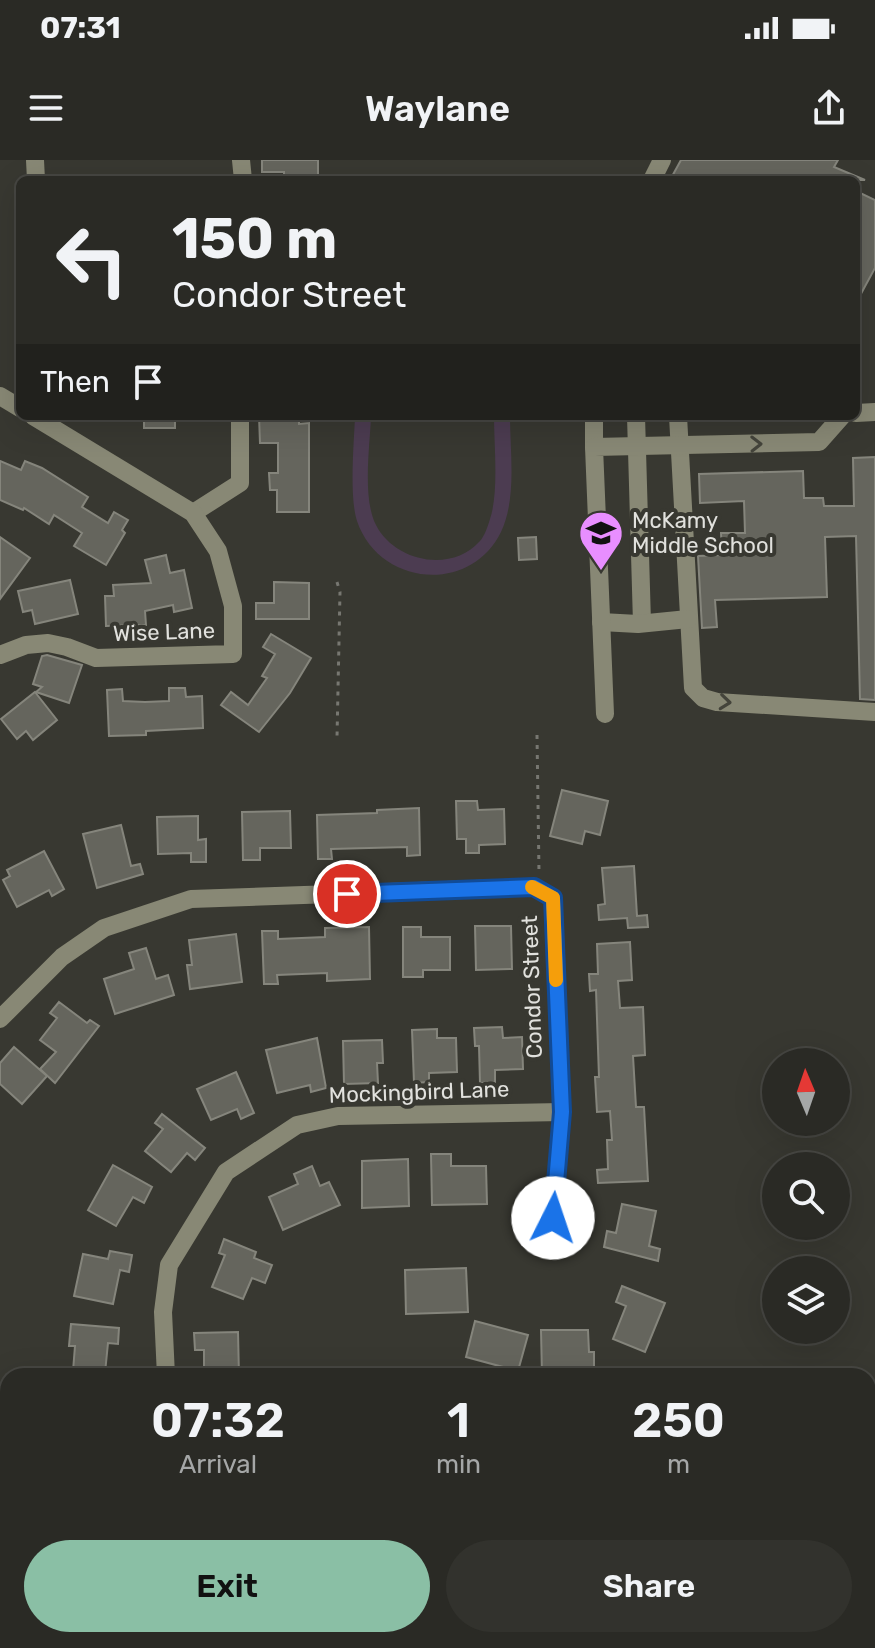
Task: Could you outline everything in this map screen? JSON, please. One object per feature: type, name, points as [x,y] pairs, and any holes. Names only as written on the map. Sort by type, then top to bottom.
[{"type":"street","points":[[40,420],[193,513],[240,483],[240,420]]},
{"type":"street","points":[[594,420],[605,714]]},
{"type":"street","points":[[636,420],[642,623]]},
{"type":"street","points":[[678,420],[693,688],[703,698],[717,702],[875,712]]},
{"type":"street","points":[[594,447],[819,442],[838,420]]},
{"type":"street","name":"Wise Lane","points":[[0,655],[26,645],[48,643],[96,658],[233,654],[233,606],[218,551],[193,513]]},
{"type":"street","points":[[601,622],[642,623],[688,619]]},
{"type":"street","name":"Condor Street","points":[[0,1019],[62,957],[104,928],[191,899],[534,887],[553,898],[562,1112],[551,1245]]},
{"type":"street","name":"Mockingbird Lane","points":[[166,1368],[163,1312],[169,1265],[226,1172],[297,1125],[338,1116],[562,1112]]},
{"type":"path","points":[[337,582],[340,592],[337,738]]},
{"type":"path","points":[[534,887],[541,866],[537,735]]},
{"type":"shaded area","points":[[355,420],[371,420],[368,487],[376,525],[384,537],[409,555],[439,560],[454,557],[468,551],[484,534],[493,508],[494,420],[510,420],[512,475],[509,505],[501,532],[487,552],[469,566],[448,573],[426,574],[404,570],[384,559],[368,543],[357,521],[353,469]]},
{"type":"building","points":[[262,160],[318,160],[318,176],[284,176],[284,172],[262,172]]},
{"type":"building","points":[[681,160],[838,160],[834,167],[855,176],[672,176]]},
{"type":"building","points":[[860,193],[875,200],[875,268],[860,296]]},
{"type":"building","points":[[144,420],[175,420],[175,428],[144,428]]},
{"type":"building","points":[[259,420],[309,423],[309,512],[277,512],[277,490],[270,490],[269,473],[278,473],[278,443],[260,443]]},
{"type":"building","points":[[875,457],[875,700],[860,699],[856,536],[825,537],[827,597],[715,600],[717,627],[702,628],[698,556],[722,555],[721,533],[745,533],[744,501],[700,503],[699,474],[803,471],[804,498],[823,498],[824,506],[854,506],[853,458]]},
{"type":"building","points":[[0,461],[21,470],[25,461],[42,468],[88,497],[82,507],[108,523],[114,512],[128,520],[122,530],[125,533],[106,565],[74,546],[82,533],[54,515],[49,524],[24,508],[0,500]]},
{"type":"building","points":[[0,537],[30,558],[0,599]]},
{"type":"building","points":[[536,537],[537,559],[519,560],[518,538]]},
{"type":"building","points":[[166,555],[170,573],[184,570],[192,608],[174,612],[173,605],[145,611],[146,625],[106,626],[105,596],[114,596],[113,585],[151,583],[145,560]]},
{"type":"building","points":[[70,580],[78,614],[35,624],[32,610],[23,612],[18,591]]},
{"type":"building","points":[[274,582],[309,583],[309,619],[256,619],[256,603],[274,603]]},
{"type":"building","points":[[271,634],[311,658],[290,693],[259,732],[221,705],[231,692],[248,705],[267,678],[262,676],[275,654],[263,647]]},
{"type":"building","points":[[42,656],[82,665],[69,703],[36,692],[42,687],[33,684]]},
{"type":"building","points":[[169,688],[185,688],[186,697],[202,696],[203,728],[109,736],[107,690],[122,689],[123,701],[145,702],[169,701]]},
{"type":"building","points":[[35,692],[57,720],[33,740],[26,731],[17,739],[1,719]]},
{"type":"building","points":[[562,790],[608,801],[600,835],[585,831],[582,844],[550,836]]},
{"type":"building","points":[[456,801],[477,801],[478,810],[504,809],[505,844],[479,845],[479,853],[466,853],[466,839],[457,839]]},
{"type":"building","points":[[419,808],[420,855],[407,856],[407,847],[331,849],[332,859],[318,859],[317,815]]},
{"type":"building","points":[[290,811],[291,848],[260,848],[260,860],[243,860],[242,812]]},
{"type":"building","points":[[198,816],[198,840],[206,839],[206,862],[191,862],[191,853],[158,854],[157,817]]},
{"type":"building","points":[[121,825],[131,866],[140,864],[143,874],[97,888],[83,834]]},
{"type":"building","points":[[44,851],[64,889],[52,896],[49,890],[17,907],[3,880],[10,876],[7,870]]},
{"type":"building","points":[[634,866],[637,916],[647,915],[648,927],[628,928],[627,918],[599,920],[598,905],[605,904],[602,868]]},
{"type":"building","points":[[475,926],[511,926],[512,969],[476,970]]},
{"type":"building","points":[[369,927],[370,979],[327,981],[327,973],[277,975],[278,984],[264,984],[262,931],[278,931],[278,939],[325,937],[325,928]]},
{"type":"building","points":[[403,927],[421,927],[421,937],[450,937],[450,970],[423,970],[423,977],[403,977]]},
{"type":"building","points":[[236,934],[242,982],[190,989],[187,965],[192,965],[189,940]]},
{"type":"building","points":[[630,942],[632,980],[618,981],[620,1008],[643,1007],[645,1055],[633,1056],[636,1107],[644,1107],[648,1181],[598,1183],[597,1170],[608,1169],[607,1140],[612,1140],[610,1111],[597,1112],[596,990],[590,991],[589,974],[598,974],[597,944]]},
{"type":"building","points":[[146,948],[156,979],[168,975],[174,995],[115,1014],[104,979],[134,969],[129,953]]},
{"type":"building","points":[[59,1002],[87,1023],[90,1020],[99,1026],[55,1083],[40,1069],[56,1052],[40,1040],[57,1018],[50,1013]]},
{"type":"building","points":[[502,1027],[503,1038],[522,1037],[523,1069],[495,1070],[495,1082],[480,1083],[479,1046],[475,1046],[474,1028]]},
{"type":"building","points":[[437,1029],[437,1038],[456,1038],[457,1072],[429,1073],[429,1082],[414,1083],[412,1030]]},
{"type":"building","points":[[317,1038],[326,1088],[311,1092],[310,1085],[277,1093],[266,1050]]},
{"type":"building","points":[[382,1040],[383,1063],[377,1063],[378,1083],[344,1084],[343,1041]]},
{"type":"building","points":[[14,1047],[47,1076],[22,1104],[0,1084],[0,1063]]},
{"type":"building","points":[[236,1072],[254,1113],[241,1119],[237,1109],[211,1120],[197,1089]]},
{"type":"building","points":[[162,1114],[205,1148],[195,1160],[187,1153],[171,1172],[145,1151],[163,1129],[155,1123]]},
{"type":"building","points":[[431,1154],[451,1154],[451,1166],[486,1166],[487,1204],[432,1205]]},
{"type":"building","points":[[408,1159],[409,1206],[362,1208],[362,1161]]},
{"type":"building","points":[[113,1165],[152,1187],[144,1203],[133,1197],[116,1226],[88,1210]]},
{"type":"building","points":[[312,1166],[320,1186],[329,1182],[340,1205],[283,1230],[269,1197],[298,1184],[294,1174]]},
{"type":"building","points":[[622,1204],[656,1211],[649,1246],[660,1249],[658,1261],[604,1247],[607,1231],[616,1233]]},
{"type":"building","points":[[224,1239],[256,1252],[254,1258],[272,1265],[265,1283],[252,1278],[243,1299],[212,1287],[225,1255],[219,1253]]},
{"type":"building","points":[[110,1251],[132,1255],[129,1272],[120,1270],[113,1304],[74,1296],[83,1254],[108,1259]]},
{"type":"building","points":[[466,1268],[468,1312],[406,1314],[405,1270]]},
{"type":"building","points":[[622,1286],[665,1303],[645,1352],[613,1339],[626,1306],[616,1302]]},
{"type":"building","points":[[475,1321],[528,1335],[519,1368],[507,1368],[466,1357]]},
{"type":"building","points":[[71,1324],[119,1328],[118,1344],[108,1343],[106,1368],[73,1368],[75,1346],[69,1346]]},
{"type":"building","points":[[541,1330],[588,1330],[589,1352],[594,1352],[594,1368],[542,1368]]},
{"type":"building","points":[[238,1332],[239,1368],[204,1368],[204,1350],[195,1350],[194,1333]]},
{"type":"slow traffic","points":[[532,887],[553,898],[556,980]]},
{"type":"place","name":"McKamy Middle School","points":[[601,572]]},
{"type":"route","points":[[347,894],[534,887],[553,898],[562,1112],[553,1218]]}]
